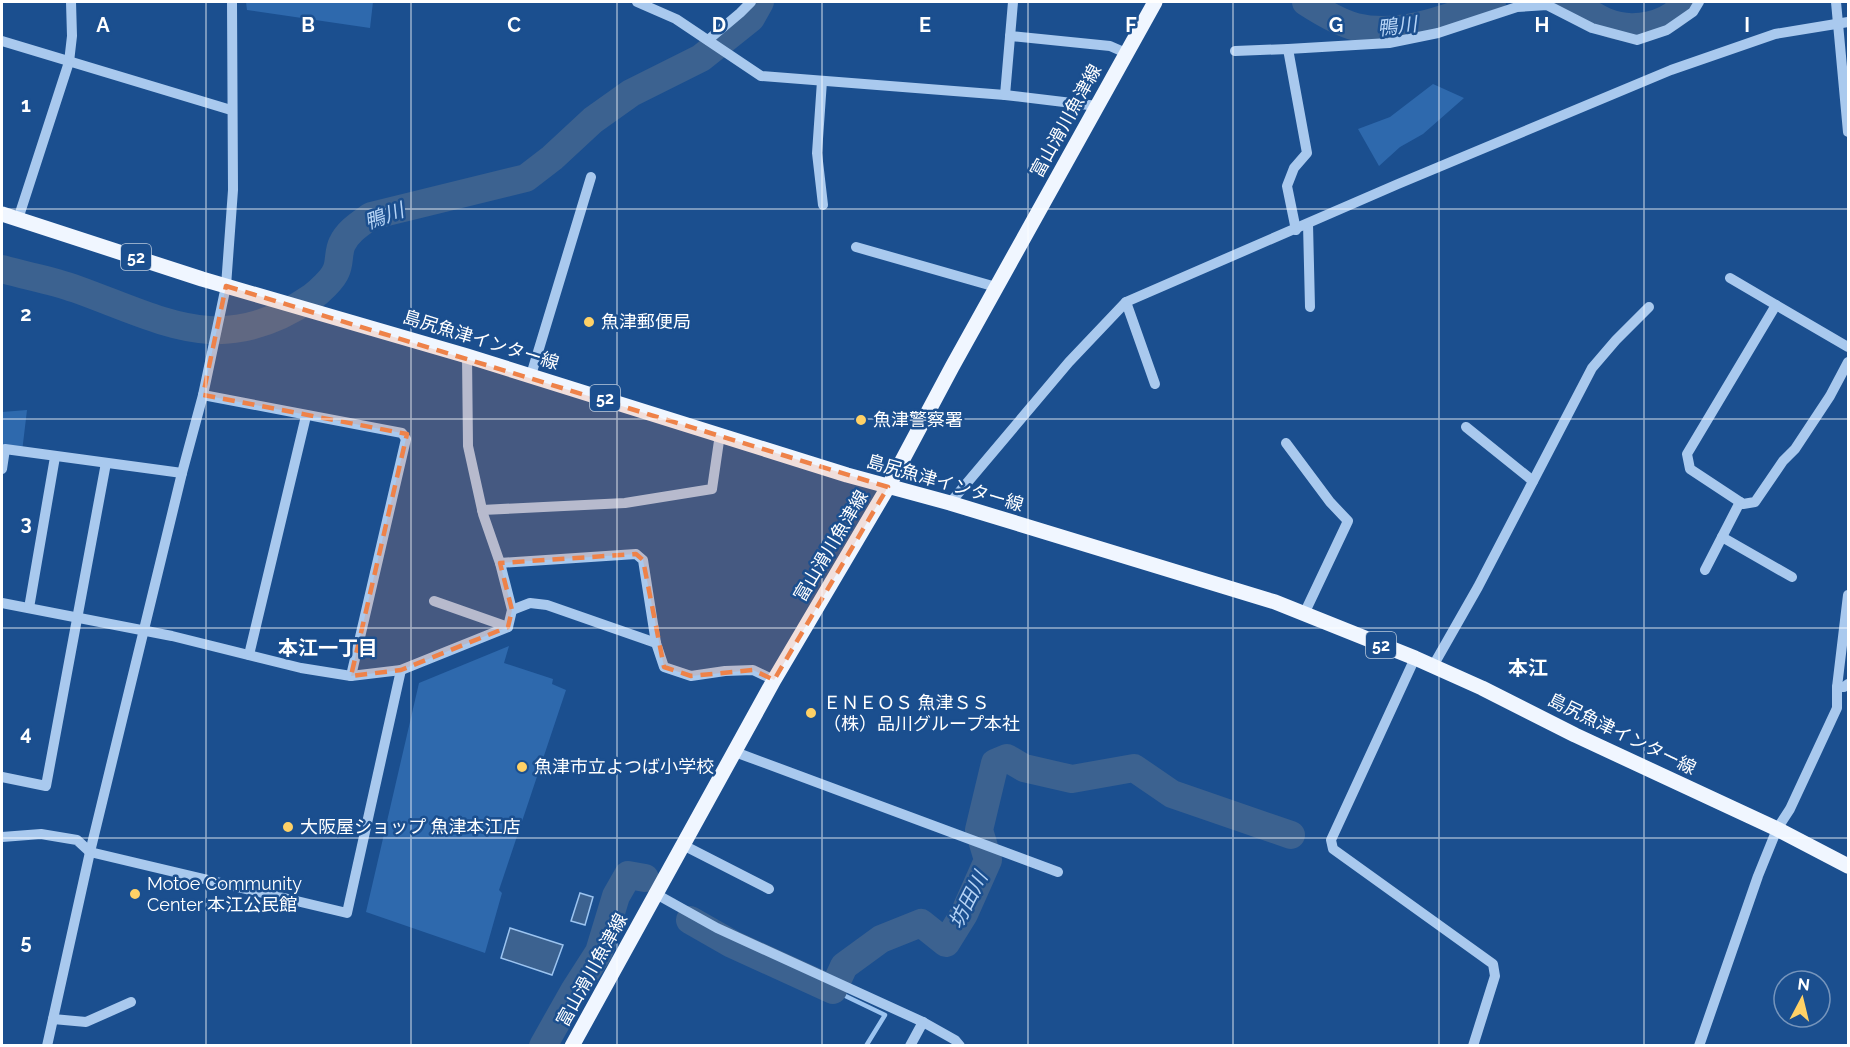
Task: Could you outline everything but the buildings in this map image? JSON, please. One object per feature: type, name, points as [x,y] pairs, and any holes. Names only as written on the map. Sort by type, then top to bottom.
[{"type":"main road","name":"富山滑川魚津線","points":[[572,1046],[774,680],[888,487],[996,287],[1155,2]]},
{"type":"main road","name":"島尻魚津インター線","points":[[2,214],[226,286],[531,375],[888,487],[950,503],[1275,602],[1415,658],[1482,688],[1575,735],[1777,829],[1848,866]]},
{"type":"street","points":[[18,219],[69,62],[72,36],[71,2]]},
{"type":"street","points":[[47,1046],[90,852],[203,395],[226,286],[233,190],[232,2]]},
{"type":"street","points":[[637,2],[676,19],[761,76],[1005,95],[1097,106]]},
{"type":"street","points":[[708,40],[751,2]]},
{"type":"street","points":[[1005,95],[1013,2]]},
{"type":"street","points":[[1235,51],[1389,43],[1438,33],[1516,7],[1547,5],[1592,28],[1637,40],[1667,30],[1693,12],[1699,2]]},
{"type":"street","points":[[1836,2],[1843,22],[1848,132]]},
{"type":"street","points":[[950,503],[1069,362],[1126,302],[1671,70],[1775,34],[1843,22]]},
{"type":"street","points":[[1010,36],[1110,46],[1126,53]]},
{"type":"street","points":[[2,41],[231,110]]},
{"type":"street","points":[[1288,49],[1307,153],[1294,168],[1287,186],[1296,230]]},
{"type":"street","points":[[822,81],[818,153],[823,205]]},
{"type":"street","points":[[531,375],[591,177]]},
{"type":"street","points":[[1308,224],[1310,307]]},
{"type":"street","points":[[856,247],[996,287]]},
{"type":"street","points":[[1730,278],[1848,348]]},
{"type":"street","points":[[1126,302],[1155,384]]},
{"type":"street","points":[[1776,305],[1687,454],[1690,469],[1743,504],[1755,502],[1795,449],[1830,396],[1848,362]]},
{"type":"street","points":[[1433,666],[1592,368],[1649,307]]},
{"type":"street","points":[[467,356],[468,446],[482,510],[500,563],[512,610],[508,627]]},
{"type":"street","points":[[203,395],[402,433],[406,439],[351,676]]},
{"type":"street","points":[[249,655],[306,416]]},
{"type":"street","points":[[1466,427],[1533,481]]},
{"type":"street","points":[[482,510],[625,503],[712,489],[720,434]]},
{"type":"street","points":[[1286,443],[1330,502],[1348,521],[1304,614]]},
{"type":"street","points":[[2,469],[5,449],[182,473]]},
{"type":"street","points":[[28,608],[55,457]]},
{"type":"street","points":[[2,777],[46,786],[106,463]]},
{"type":"street","points":[[1705,570],[1740,502]]},
{"type":"street","points":[[1722,537],[1792,577]]},
{"type":"street","points":[[500,563],[636,554],[643,560],[656,643],[664,667],[691,676],[753,670],[774,680]]},
{"type":"street","points":[[1699,1046],[1758,876],[1777,829],[1790,809],[1837,708],[1837,687],[1848,595]]},
{"type":"street","points":[[434,601],[508,627]]},
{"type":"street","points":[[2,603],[144,630],[301,669],[351,676],[401,670],[508,627]]},
{"type":"street","points":[[512,610],[530,603],[547,605],[656,643]]},
{"type":"street","points":[[1415,658],[1331,840],[1333,849],[1493,964],[1495,976],[1473,1046]]},
{"type":"street","points":[[2,837],[41,834],[77,840],[90,852],[347,913],[401,670]]},
{"type":"street","points":[[1837,687],[1844,687],[1848,684]]},
{"type":"street","points":[[735,752],[1058,872]]},
{"type":"street","points":[[684,845],[769,889]]},
{"type":"street","points":[[656,894],[717,928],[923,1022],[955,1040],[960,1046]]},
{"type":"street","points":[[53,1019],[86,1022],[131,1002]]},
{"type":"street","points":[[910,1046],[923,1022]]},
{"type":"highlighted area","points":[[226,286],[888,487],[774,680],[753,670],[691,676],[664,667],[643,560],[636,554],[500,563],[512,610],[508,627],[401,670],[351,676],[407,434],[203,395]]},
{"type":"shaded area","points":[[246,2],[373,2],[370,28],[247,10]]},
{"type":"shaded area","points":[[1433,84],[1464,98],[1423,134],[1400,147],[1379,166],[1358,129],[1390,117]]},
{"type":"shaded area","points":[[27,410],[22,452],[5,449],[2,458],[2,412]]},
{"type":"shaded area","points":[[509,646],[504,663],[553,679],[552,684],[566,690],[499,890],[502,893],[485,953],[366,912],[419,683]]},
{"type":"shaded area","points":[[580,893],[593,897],[585,925],[571,921]]},
{"type":"shaded area","points":[[510,928],[563,945],[552,975],[501,958]]},
{"type":"waterway","name":"鴨川","points":[[2,269],[67,286],[166,322],[194,328],[221,330],[250,326],[280,316],[322,289],[336,271],[345,239],[371,216],[526,178],[552,158],[593,120],[631,93],[701,58],[751,18],[760,2]]},
{"type":"waterway","name":"鴨川","points":[[1306,2],[1350,25],[1373,30],[1408,28],[1492,2]]},
{"type":"waterway","name":"鴨川","points":[[1569,2],[1606,22],[1627,27],[1661,22],[1679,10],[1686,2]]},
{"type":"waterway","name":"坊田川","points":[[690,920],[732,944],[833,990],[844,966],[881,939],[921,923],[946,943],[964,914],[988,860],[979,830],[995,763],[1007,758],[1024,768],[1072,779],[1134,768],[1172,794],[1291,835]]},
{"type":"waterway","name":"坊田川","points":[[543,1046],[599,952],[616,896],[628,875],[645,878]]},
{"type":"waterway","points":[[833,990],[885,1015],[866,1046]]},
{"type":"place","name":"魚津郵便局","points":[[589,322]]},
{"type":"place","name":"魚津警察署","points":[[861,420]]},
{"type":"place","name":"ＥＮＥＯＳ 魚津ＳＳ （株）品川グループ本社","points":[[811,713]]},
{"type":"place","name":"魚津市立よつば小学校","points":[[522,767]]},
{"type":"place","name":"大阪屋ショップ 魚津本江店","points":[[288,827]]},
{"type":"place","name":"Motoe Community Center 本江公民館","points":[[135,894]]},
{"type":"district","name":"本江一丁目","points":[[328,648]]},
{"type":"district","name":"本江","points":[[1528,668]]}]
